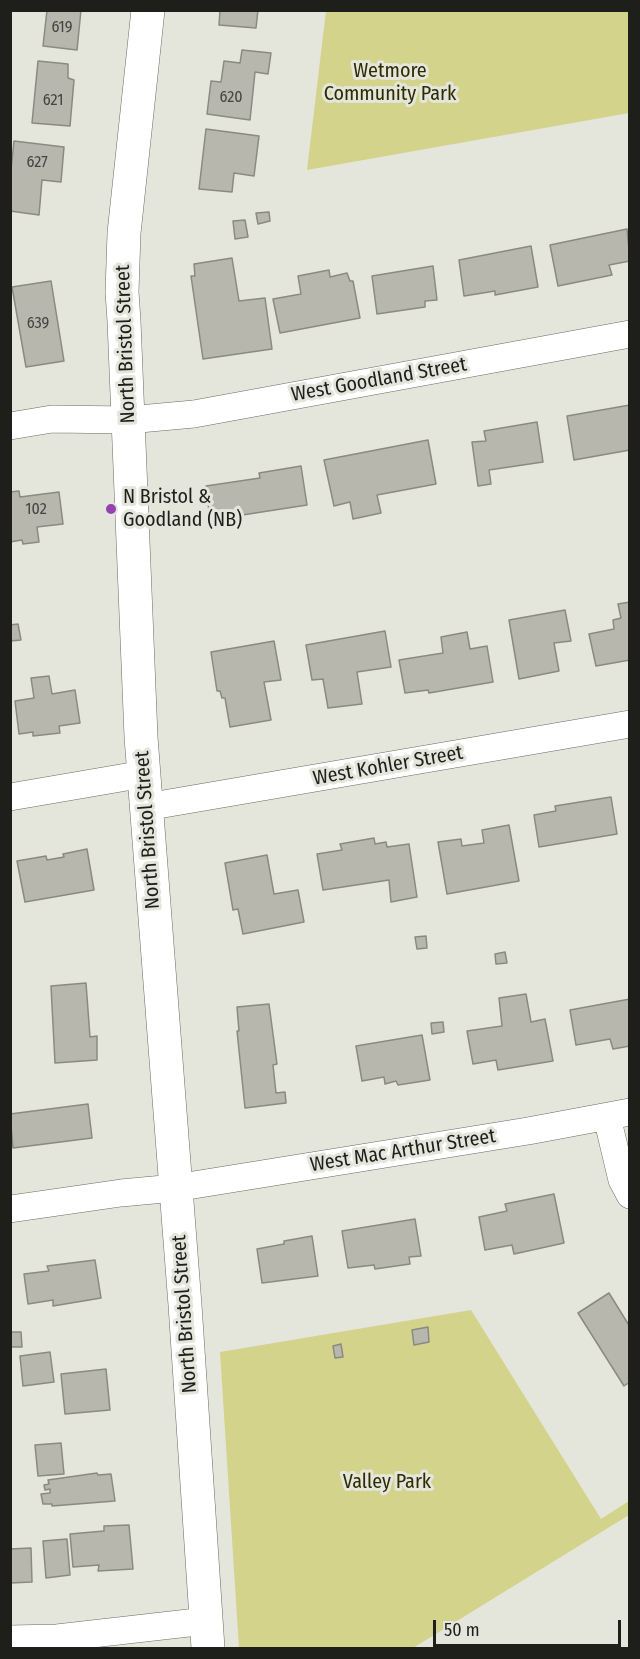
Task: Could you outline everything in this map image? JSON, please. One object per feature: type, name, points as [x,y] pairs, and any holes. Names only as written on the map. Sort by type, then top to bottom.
[{"type":"main road","name":"North Bristol Street","points":[[148,10],[124,233],[122,280],[146,807],[176,1188],[207,1635]]},
{"type":"street","name":"West Goodland Street","points":[[10,426],[52,419],[128,420],[194,414],[630,334]]},
{"type":"street","name":"West Kohler Street","points":[[146,807],[630,724]]},
{"type":"street","points":[[10,797],[144,774]]},
{"type":"street","points":[[618,1114],[622,1180],[630,1195]]},
{"type":"street","name":"West Mac Arthur Street","points":[[10,1209],[121,1193],[176,1188],[618,1114]]},
{"type":"street","points":[[10,1639],[207,1635]]},
{"type":"green space","name":"Wetmore Community Park","points":[[326,11],[629,11],[629,113],[307,170]]},
{"type":"green space","name":"Valley Park","points":[[471,1310],[601,1519],[629,1501],[629,1515],[413,1648],[239,1648],[220,1352]]},
{"type":"building","points":[[47,10],[81,10],[77,50],[43,46]]},
{"type":"building","points":[[220,10],[258,10],[256,28],[219,25]]},
{"type":"building","points":[[242,50],[271,53],[268,74],[255,72],[250,120],[207,114],[211,81],[221,82],[224,61],[240,63]]},
{"type":"building","points":[[38,61],[68,64],[68,78],[74,80],[70,126],[32,123]]},
{"type":"building","points":[[206,129],[259,136],[254,176],[234,173],[232,192],[199,189]]},
{"type":"building","points":[[14,141],[64,147],[61,182],[42,180],[39,215],[10,211],[10,179]]},
{"type":"building","points":[[269,212],[270,221],[258,224],[256,213]]},
{"type":"building","points":[[245,220],[248,237],[235,239],[233,221]]},
{"type":"building","points":[[627,229],[630,261],[609,265],[612,275],[558,286],[550,245]]},
{"type":"building","points":[[531,246],[538,287],[495,295],[495,291],[464,296],[459,260]]},
{"type":"building","points":[[232,258],[239,301],[265,298],[272,349],[203,359],[191,276],[195,276],[194,264]]},
{"type":"building","points":[[433,266],[437,300],[425,301],[425,307],[377,314],[372,276]]},
{"type":"building","points":[[329,270],[330,277],[347,273],[350,281],[353,281],[360,318],[280,333],[273,299],[301,294],[298,276]]},
{"type":"building","points":[[51,281],[64,361],[26,367],[12,287]]},
{"type":"building","points":[[630,405],[630,450],[574,460],[567,416]]},
{"type":"building","points":[[537,422],[543,462],[489,470],[491,484],[478,486],[472,442],[486,441],[484,431]]},
{"type":"building","points":[[428,440],[436,484],[377,495],[381,513],[353,519],[350,502],[334,506],[324,460]]},
{"type":"building","points":[[301,466],[307,505],[210,520],[206,486],[260,478],[259,473]]},
{"type":"building","points":[[19,491],[20,497],[59,492],[63,524],[37,527],[39,542],[23,544],[22,540],[10,542],[10,492]]},
{"type":"building","points":[[630,602],[630,660],[596,666],[589,634],[614,629],[613,620],[621,618],[618,604]]},
{"type":"building","points":[[565,610],[571,641],[554,643],[559,671],[519,679],[509,620]]},
{"type":"building","points":[[18,624],[21,640],[10,641],[10,625]]},
{"type":"building","points":[[385,631],[391,667],[357,672],[362,704],[328,708],[323,679],[312,680],[306,645]]},
{"type":"building","points":[[467,632],[470,649],[487,646],[493,682],[429,693],[428,690],[405,693],[399,660],[443,653],[441,637]]},
{"type":"building","points":[[274,641],[281,680],[264,682],[271,720],[230,727],[225,698],[222,698],[220,691],[217,691],[211,652]]},
{"type":"building","points":[[49,676],[52,694],[75,690],[80,723],[59,726],[60,733],[33,736],[33,732],[19,734],[15,701],[34,698],[31,678]]},
{"type":"building","points":[[611,797],[617,834],[539,847],[534,815],[556,811],[555,806]]},
{"type":"building","points":[[509,825],[519,881],[447,894],[438,842],[461,839],[462,846],[484,843],[482,830]]},
{"type":"building","points":[[374,838],[375,844],[386,842],[387,847],[409,844],[417,897],[391,902],[389,880],[323,890],[317,854],[342,850],[340,844]]},
{"type":"building","points":[[87,849],[94,890],[25,902],[17,861],[46,856],[47,860]]},
{"type":"building","points":[[267,855],[274,894],[298,890],[304,922],[243,934],[238,909],[233,910],[225,863]]},
{"type":"building","points":[[426,936],[427,948],[417,949],[415,937]]},
{"type":"building","points":[[505,952],[507,963],[496,964],[495,954]]},
{"type":"building","points":[[86,983],[90,1037],[97,1036],[97,1060],[55,1063],[51,986]]},
{"type":"building","points":[[526,994],[531,1022],[545,1019],[553,1061],[498,1070],[496,1060],[473,1064],[467,1031],[502,1026],[499,998]]},
{"type":"building","points":[[630,999],[630,1046],[613,1049],[610,1039],[576,1045],[570,1010]]},
{"type":"building","points":[[269,1004],[277,1064],[273,1065],[276,1093],[285,1092],[286,1103],[245,1108],[237,1031],[239,1031],[237,1007]]},
{"type":"building","points":[[443,1022],[444,1032],[432,1034],[431,1023]]},
{"type":"building","points":[[422,1035],[430,1080],[398,1085],[396,1081],[385,1084],[384,1077],[362,1081],[356,1046]]},
{"type":"building","points":[[88,1104],[92,1138],[13,1148],[10,1114]]},
{"type":"building","points":[[554,1194],[564,1243],[514,1254],[512,1245],[485,1250],[479,1217],[507,1211],[505,1204]]},
{"type":"building","points":[[415,1219],[421,1256],[409,1257],[410,1264],[375,1269],[374,1265],[348,1268],[342,1231]]},
{"type":"building","points":[[312,1236],[318,1276],[262,1283],[257,1249]]},
{"type":"building","points":[[95,1260],[101,1298],[53,1306],[53,1300],[28,1304],[24,1274],[49,1271],[47,1266]]},
{"type":"building","points":[[609,1293],[630,1327],[630,1382],[624,1386],[578,1313]]},
{"type":"building","points":[[428,1327],[429,1342],[414,1345],[412,1330]]},
{"type":"building","points":[[10,1332],[21,1332],[22,1347],[10,1347]]},
{"type":"building","points":[[341,1344],[343,1357],[335,1358],[333,1346]]},
{"type":"building","points":[[50,1352],[54,1382],[23,1386],[20,1356]]},
{"type":"building","points":[[106,1369],[110,1410],[65,1414],[61,1374]]},
{"type":"building","points":[[61,1443],[64,1474],[38,1476],[35,1445]]},
{"type":"building","points":[[97,1473],[98,1475],[111,1474],[115,1501],[52,1506],[52,1504],[43,1504],[41,1494],[50,1493],[50,1489],[45,1490],[44,1485],[49,1484],[48,1480]]},
{"type":"building","points":[[129,1525],[133,1569],[98,1571],[99,1565],[73,1567],[70,1534],[104,1531],[104,1526]]},
{"type":"building","points":[[67,1539],[70,1575],[46,1578],[43,1541]]},
{"type":"building","points":[[31,1548],[32,1582],[10,1583],[10,1549]]},
{"type":"place","name":"N Bristol & Goodland (NB)","points":[[111,509]]}]
